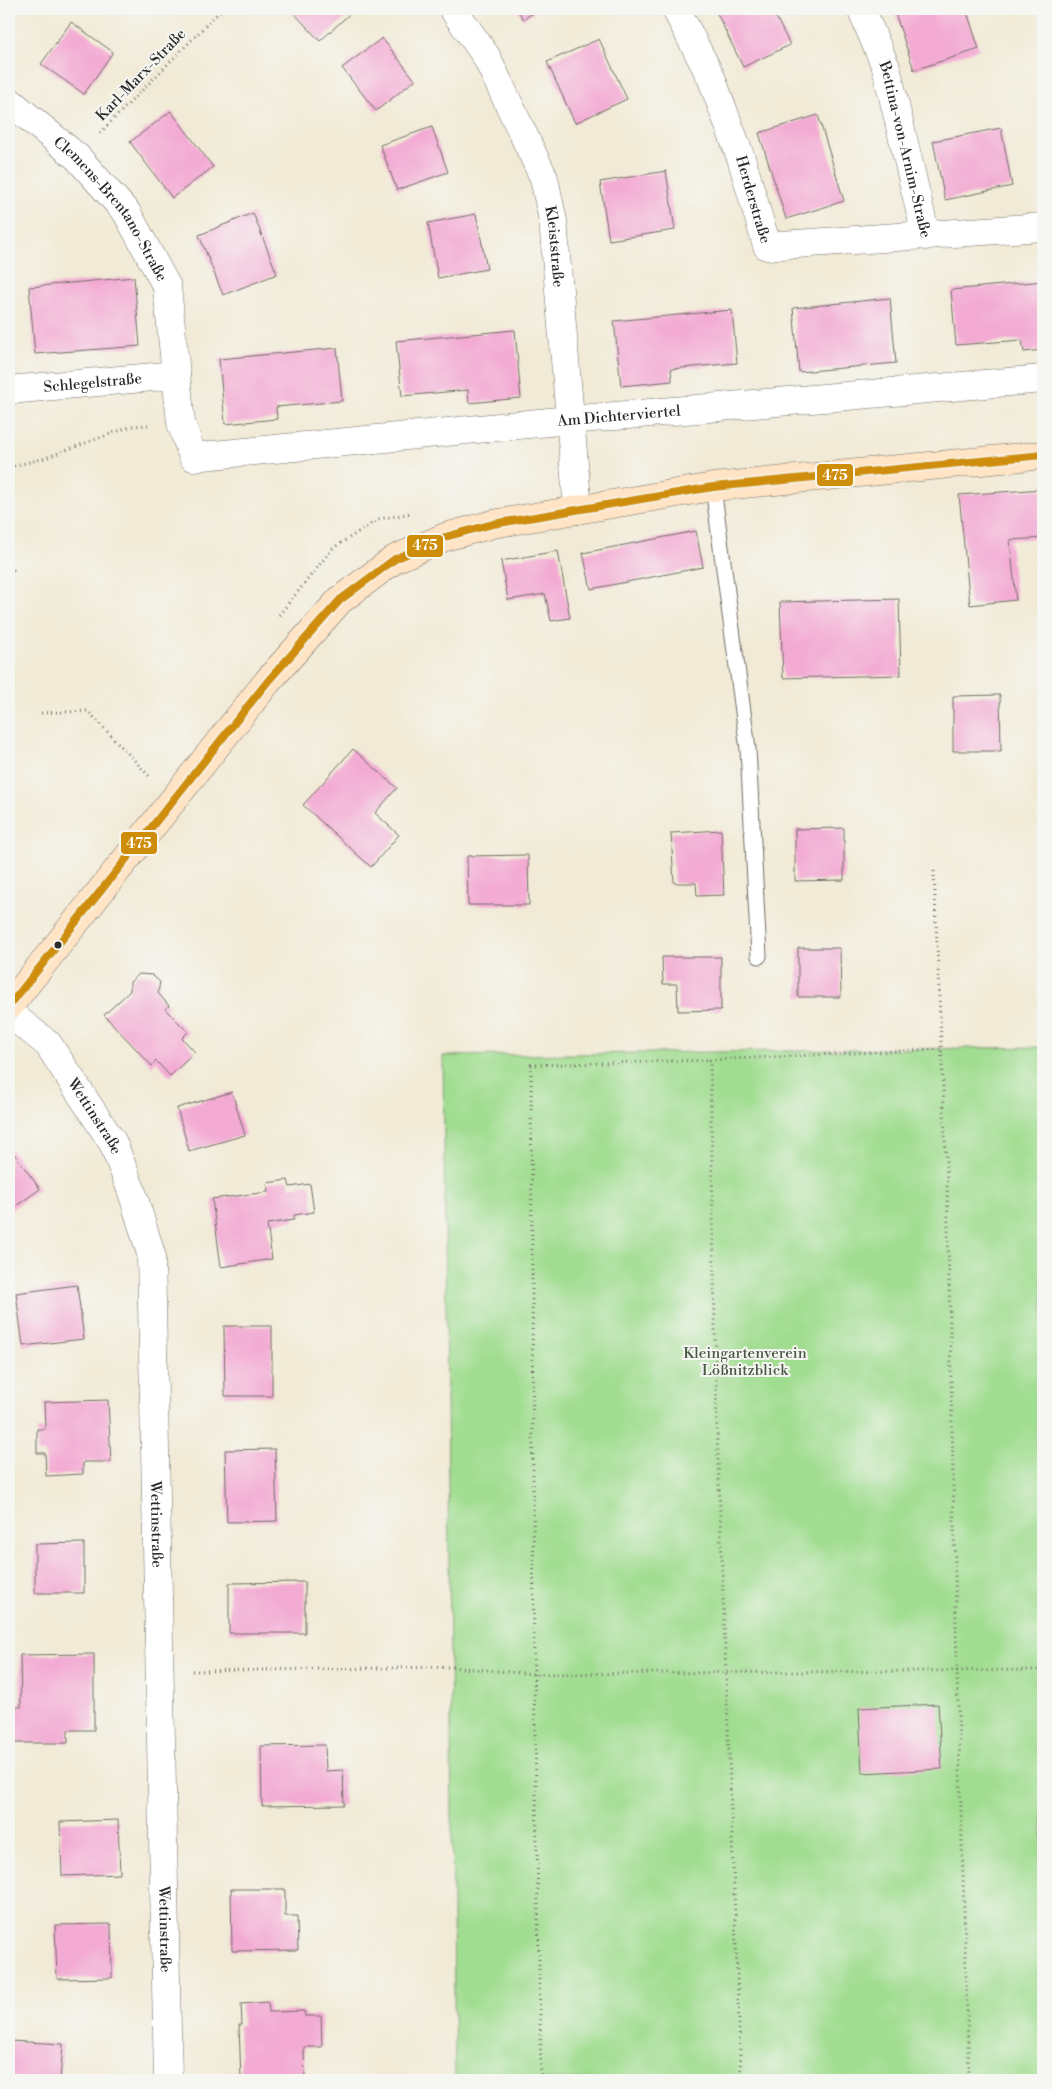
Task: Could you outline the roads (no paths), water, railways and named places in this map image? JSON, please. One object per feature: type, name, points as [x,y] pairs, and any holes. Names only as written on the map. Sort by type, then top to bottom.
[{"type":"street","name":"Kleiststraße","points":[[452,9],[486,56],[544,178],[553,221],[578,510]]},
{"type":"street","name":"Herderstraße","points":[[676,9],[711,78],[742,161],[767,246],[926,236]]},
{"type":"street","name":"Bettina-von-Arnim-Straße","points":[[861,9],[886,67],[926,236],[1043,227]]},
{"type":"street","name":"Clemens-Brentano-Straße","points":[[9,101],[77,157],[126,213],[167,287],[181,423],[193,457]]},
{"type":"street","name":"Schlegelstraße","points":[[9,390],[176,375]]},
{"type":"street","name":"Am Dichterviertel","points":[[193,457],[570,420],[1043,379]]},
{"type":"street","points":[[9,1006],[268,681],[340,600],[395,559],[445,537],[493,524],[713,486],[1043,455]]},
{"type":"street","name":"Wettinstraße","points":[[9,1013],[48,1044],[113,1143],[132,1192],[151,1254],[168,2080]]},
{"type":"lane","points":[[713,486],[748,749],[759,956]]},
{"type":"park label","name":"Kleingartenverein Lößnitzblick","points":[[745,1362]]}]
